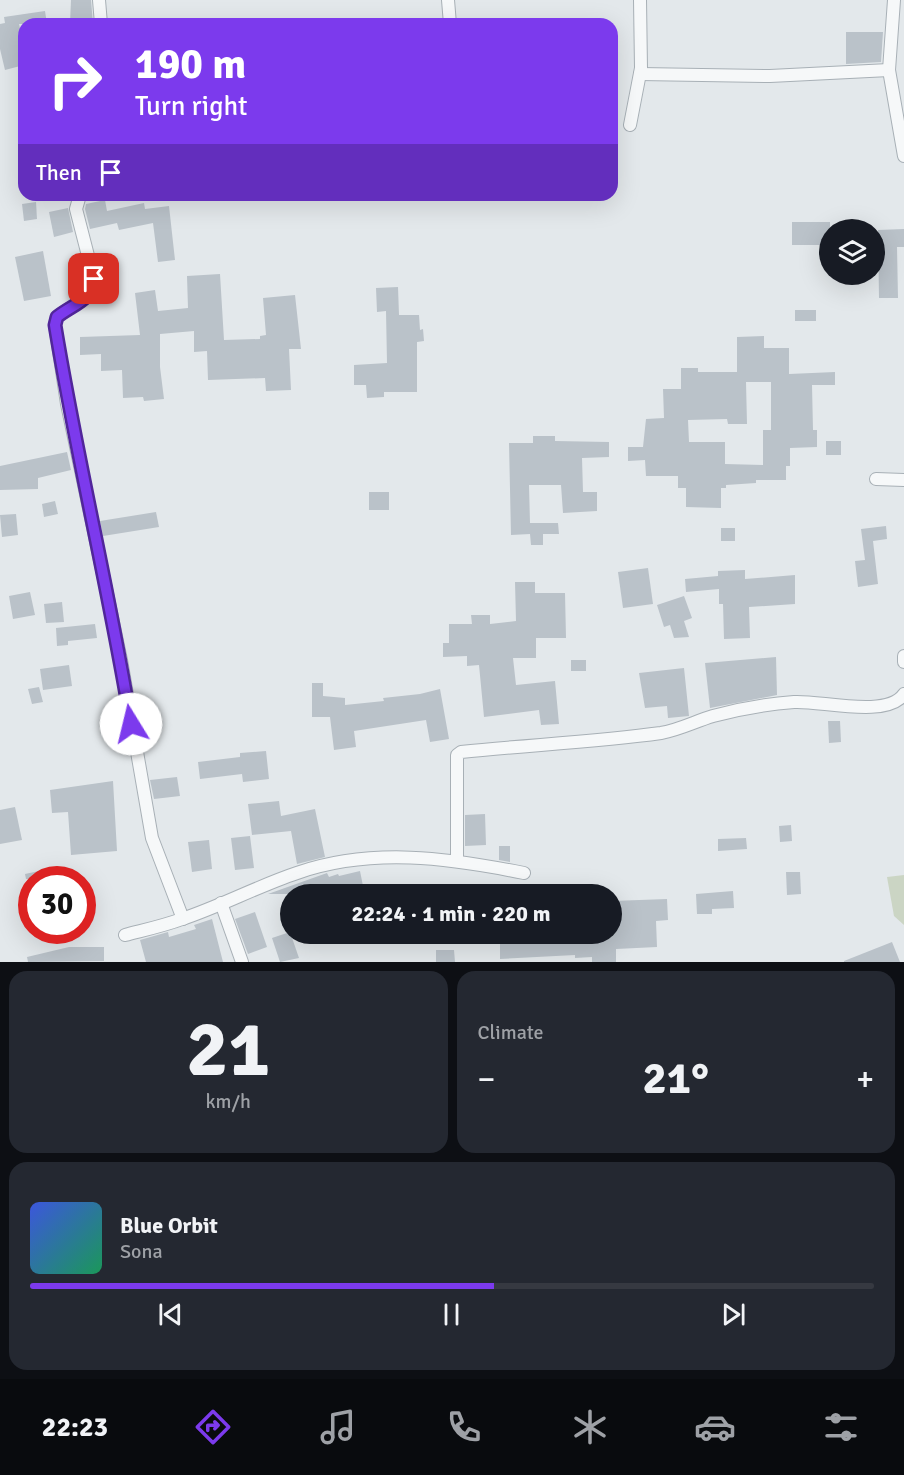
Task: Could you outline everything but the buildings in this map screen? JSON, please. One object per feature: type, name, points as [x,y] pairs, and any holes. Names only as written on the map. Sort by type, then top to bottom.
[{"type":"street","points":[[99,0],[100,18]]},
{"type":"street","points":[[448,0],[450,18]]},
{"type":"street","points":[[630,125],[640,74],[640,0]]},
{"type":"street","points":[[894,0],[889,70],[904,156]]},
{"type":"street","points":[[640,74],[770,76],[889,70]]},
{"type":"street","points":[[78,201],[76,209],[94,279],[93,290],[88,297],[57,317],[55,325],[68,404],[121,660],[152,838],[183,919]]},
{"type":"street","points":[[876,479],[904,480]]},
{"type":"street","points":[[904,656],[904,662]]},
{"type":"street","points":[[457,860],[457,755],[461,752],[664,732],[714,716],[781,703],[808,701],[844,708],[874,706],[900,699],[904,694]]},
{"type":"street","points":[[125,935],[183,919],[299,872],[345,863],[395,856],[457,860],[524,873]]},
{"type":"street","points":[[221,903],[242,962]]},
{"type":"green space","points":[[904,875],[904,925],[894,916],[887,877]]},
{"type":"route","points":[[94,279],[93,290],[88,297],[57,317],[55,325],[68,404],[121,660],[131,724]]}]
